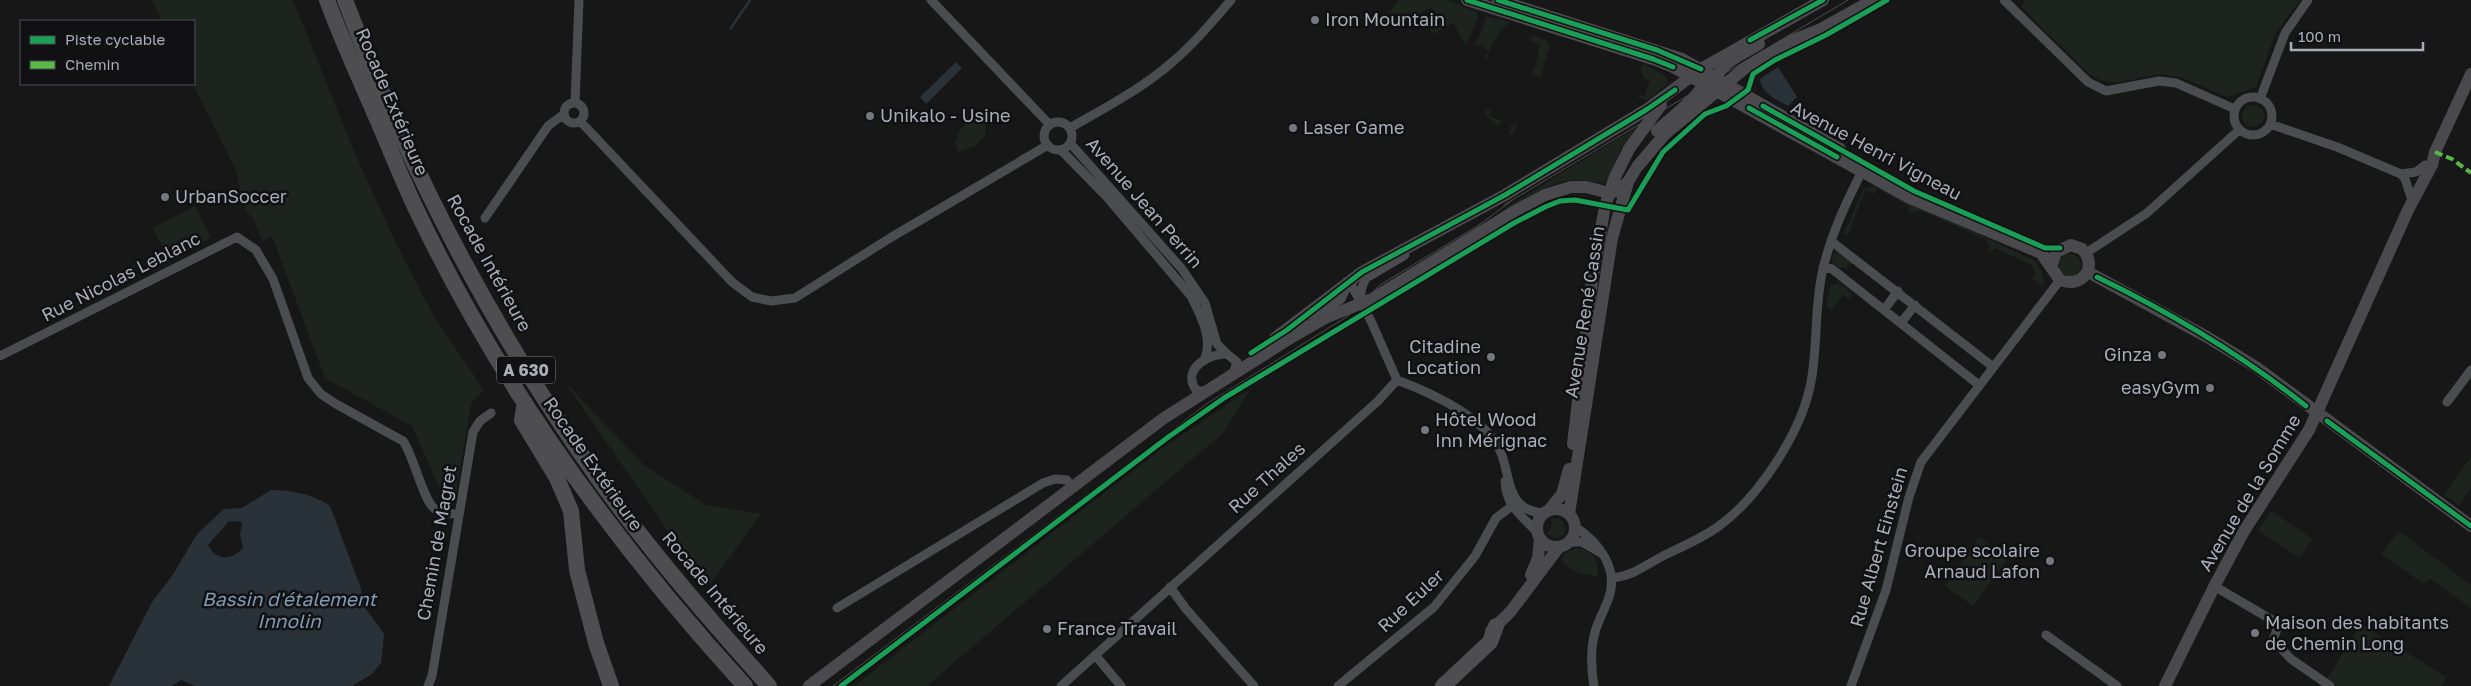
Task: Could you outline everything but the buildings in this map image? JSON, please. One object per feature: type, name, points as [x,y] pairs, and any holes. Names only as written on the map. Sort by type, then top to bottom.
[{"type":"highway","points":[[317,0],[324,18],[342,40]]},
{"type":"highway","name":"Rocade Extérieure","points":[[327,0],[342,40],[418,214],[479,327],[526,403],[629,550],[685,620],[745,686]]},
{"type":"highway","name":"Rocade Intérieure","points":[[349,4],[433,203],[525,368],[580,453],[641,536],[709,618],[769,686]]},
{"type":"highway","points":[[526,403],[522,420],[557,478],[571,511],[577,570],[596,643],[611,686]]},
{"type":"highway","points":[[685,620],[736,686]]},
{"type":"highway","points":[[1443,686],[1490,642],[1496,626]]},
{"type":"street","points":[[574,103],[579,0]]},
{"type":"street","points":[[931,0],[1050,125]]},
{"type":"street","points":[[1070,128],[1142,86],[1169,65],[1192,45],[1231,0]]},
{"type":"street","name":"Avenue Henri Vigneau","points":[[1467,0],[1653,59],[1690,77],[1716,84],[1914,191],[2045,248],[2060,248],[2071,245],[2086,253]]},
{"type":"street","points":[[1498,0],[1657,50],[1701,69],[1706,80],[1716,84]]},
{"type":"street","points":[[1201,391],[1232,358],[1287,330],[1373,265],[1481,209],[1659,102],[1701,69],[1823,0]]},
{"type":"street","points":[[1821,29],[1857,0]]},
{"type":"street","points":[[1716,84],[1780,48],[1821,29],[1873,0]]},
{"type":"street","points":[[2260,99],[2285,33],[2308,0]]},
{"type":"street","points":[[2010,2],[2088,82],[2106,90],[2159,81],[2176,83],[2236,109]]},
{"type":"street","points":[[1716,84],[1727,64],[1758,44],[1784,21]]},
{"type":"street","name":"Avenue de la Somme","points":[[2411,201],[2432,165],[2435,152],[2471,74]]},
{"type":"street","name":"Avenue Henri Vigneau","points":[[1716,84],[1910,198],[2041,253],[2060,280]]},
{"type":"street","name":"Avenue René Cassin","points":[[1571,520],[1606,274],[1618,215],[1628,182],[1665,134],[1716,84]]},
{"type":"street","name":"Avenue René Cassin","points":[[1547,512],[1562,494],[1567,476],[1576,424],[1598,239],[1608,193],[1622,161],[1636,137],[1675,90]]},
{"type":"street","points":[[2250,98],[2260,99],[2269,108],[2271,114],[2270,124],[2266,130],[2257,135],[2245,134],[2239,130],[2235,122],[2236,109],[2243,100],[2250,98]]},
{"type":"street","points":[[486,218],[548,126],[564,114],[566,108],[574,103]]},
{"type":"street","points":[[564,114],[570,122],[580,121],[584,116],[583,109],[574,103]]},
{"type":"street","points":[[580,121],[732,282],[752,297],[771,301],[795,298],[890,238],[1048,145]]},
{"type":"street","points":[[1058,122],[1070,128],[1072,136],[1070,143],[1061,150],[1054,150],[1048,145],[1045,132],[1050,125],[1058,122]]},
{"type":"street","points":[[2270,124],[2337,147],[2401,174],[2406,179],[2411,201]]},
{"type":"street","points":[[2060,280],[2072,283],[2079,282],[2088,272],[2089,262],[2086,253],[2147,212],[2239,130]]},
{"type":"street","name":"Avenue Jean Perrin","points":[[1070,143],[1114,190],[1192,290],[1210,318],[1217,344],[1232,358]]},
{"type":"street","name":"Avenue Jean Perrin","points":[[1061,150],[1192,290],[1207,339],[1208,350],[1205,358]]},
{"type":"street","name":"Avenue de la Somme","points":[[2165,686],[2214,586],[2244,531],[2309,430],[2411,201],[2425,165],[2435,152]]},
{"type":"street","points":[[2401,174],[2416,172],[2425,165]]},
{"type":"street","points":[[1612,578],[1632,574],[1719,526],[1753,493],[1771,468],[1797,423],[1809,392],[1823,267],[1843,209],[1862,171]]},
{"type":"street","points":[[811,684],[1201,391],[1232,376],[1292,337],[1326,318],[1361,302],[1545,195],[1571,186],[1586,187],[1608,193],[1617,191],[1628,182]]},
{"type":"street","points":[[1361,302],[1362,287],[1366,278],[1418,247],[1442,229]]},
{"type":"street","name":"Rue Nicolas Leblanc","points":[[0,356],[237,237],[256,250],[273,279],[308,378],[321,394],[336,404],[403,441],[409,449],[429,503],[436,510],[458,515]]},
{"type":"street","points":[[1831,240],[1992,366]]},
{"type":"street","points":[[2051,266],[2053,256],[2060,248]]},
{"type":"street","points":[[1823,267],[1832,269],[1979,385]]},
{"type":"street","points":[[2088,272],[2232,351],[2471,526]]},
{"type":"street","name":"Rue Albert Einstein","points":[[1851,686],[1886,590],[1917,472],[1925,454],[2060,280]]},
{"type":"street","points":[[1349,282],[1361,302],[1397,380],[1440,397],[1483,428],[1496,442],[1517,501],[1526,509],[1547,512],[1559,510],[1599,546],[1612,578],[1608,600],[1593,639],[1592,672],[1594,686]]},
{"type":"street","points":[[1292,337],[1340,299],[1349,282]]},
{"type":"street","points":[[1884,310],[1898,291]]},
{"type":"street","points":[[1901,323],[1915,305]]},
{"type":"street","points":[[1201,391],[1192,384],[1193,373],[1205,358],[1213,355],[1232,358]]},
{"type":"street","points":[[1232,358],[1236,370],[1232,376]]},
{"type":"street","points":[[2447,402],[2471,370]]},
{"type":"street","name":"Rue Thales","points":[[1061,686],[1378,401],[1397,380]]},
{"type":"street","name":"Chemin de Magret","points":[[428,686],[432,676],[473,432],[480,421],[491,413]]},
{"type":"street","points":[[1505,466],[1505,490],[1512,506],[1548,546],[1587,544],[1600,553],[1607,562]]},
{"type":"street","points":[[837,608],[1043,483],[1055,479],[1067,480],[1072,487]]},
{"type":"street","name":"Rue Euler","points":[[1338,686],[1434,607],[1475,556],[1496,518],[1512,506]]},
{"type":"street","points":[[1518,602],[1536,563],[1538,521],[1547,512]]},
{"type":"street","points":[[1433,686],[1496,626],[1518,602],[1564,544],[1572,537],[1571,520]]},
{"type":"street","points":[[2214,586],[2280,624],[2274,640],[2291,659],[2330,686]]},
{"type":"street","points":[[1170,587],[1186,609],[1254,686]]},
{"type":"street","points":[[2046,636],[2117,686]]},
{"type":"street","points":[[1095,655],[1121,686]]},
{"type":"shaded area","points":[[151,0],[293,0],[356,156],[395,241],[433,315],[484,390],[471,404],[456,493],[439,487],[412,426],[325,378],[272,236],[262,241],[254,220],[246,211],[235,168],[194,85],[195,20],[161,20]]},
{"type":"shaded area","points":[[1399,0],[1446,0],[1477,12],[1478,17],[1466,45],[1453,23],[1434,34],[1430,30],[1429,22],[1437,16],[1431,7],[1396,28],[1391,27],[1386,16]]},
{"type":"shaded area","points":[[2026,0],[2300,0],[2276,32],[2256,87],[2228,97],[2174,76],[2151,76],[2121,82],[2100,80],[2089,74],[2021,7]]},
{"type":"shaded area","points":[[1487,16],[1510,22],[1500,31],[1497,39],[1494,39],[1486,60],[1484,57],[1489,52],[1481,44],[1477,47],[1476,44]]},
{"type":"shaded area","points":[[1533,35],[1547,41],[1550,46],[1540,77],[1532,75],[1539,54],[1537,53],[1540,44],[1530,41]]},
{"type":"shaded area","points":[[1643,64],[1663,74],[1668,80],[1666,85],[1647,100],[1637,97],[1639,94],[1645,96],[1650,80],[1644,78],[1640,68]]},
{"type":"shaded area","points":[[2253,105],[2261,108],[2264,116],[2261,124],[2253,127],[2245,124],[2242,116],[2245,108]]},
{"type":"shaded area","points":[[1798,108],[1837,132],[1830,134],[1793,114]]},
{"type":"shaded area","points":[[1486,109],[1491,110],[1489,116],[1502,122],[1498,126],[1485,115]]},
{"type":"shaded area","points":[[980,111],[987,117],[985,136],[976,145],[958,152],[955,143],[960,129]]},
{"type":"shaded area","points":[[1518,118],[1513,135],[1508,135],[1512,128],[1505,123],[1513,126]]},
{"type":"shaded area","points":[[1639,126],[1625,147],[1621,148],[1609,179],[1605,183],[1574,180],[1560,182],[1541,190],[1497,215],[1510,205]]},
{"type":"shaded area","points":[[1877,186],[2035,261],[2042,271],[2044,287],[2032,278],[2036,273],[2031,265],[1995,248],[1989,253],[1989,244],[1985,239],[1921,211],[1908,213],[1910,207],[1877,188],[1874,194],[1865,190],[1848,235],[1844,233],[1864,188]]},
{"type":"shaded area","points":[[195,206],[211,238],[169,260],[153,228]]},
{"type":"shaded area","points":[[1839,252],[1856,264],[1848,264],[1847,268],[1839,268],[1832,260],[1834,253]]},
{"type":"shaded area","points":[[2070,254],[2078,257],[2081,265],[2078,273],[2070,276],[2062,273],[2059,265],[2062,257]]},
{"type":"shaded area","points":[[1840,284],[1853,294],[1849,299],[1843,295],[1831,310],[1826,306],[1830,285]]},
{"type":"shaded area","points":[[564,381],[644,465],[706,505],[761,514],[711,583],[670,534]]},
{"type":"shaded area","points":[[1250,389],[1224,432],[929,684],[930,686],[854,686],[1160,450]]},
{"type":"shaded area","points":[[2471,456],[2471,488],[2459,505],[2444,495]]},
{"type":"shaded area","points":[[2271,511],[2313,539],[2300,558],[2258,530]]},
{"type":"shaded area","points":[[1550,519],[1562,520],[1566,529],[1563,536],[1554,539],[1546,533],[1550,531],[1552,523]]},
{"type":"shaded area","points":[[2399,531],[2471,585],[2471,608],[2430,579],[2424,584],[2381,554]]},
{"type":"shaded area","points":[[1979,537],[2008,558],[1973,606],[1945,586]]},
{"type":"shaded area","points":[[1578,548],[1587,551],[1594,558],[1598,566],[1597,576],[1579,573],[1564,564],[1562,559],[1565,553]]},
{"type":"shaded area","points":[[2361,624],[2446,677],[2441,686],[2337,686],[2327,679]]},
{"type":"water","points":[[956,62],[962,68],[926,104],[920,97]]},
{"type":"water","points":[[1778,67],[1797,97],[1788,106],[1770,96],[1761,84],[1760,79]]},
{"type":"water","name":"Bassin d'étalement Innolin","points":[[271,490],[302,494],[316,498],[330,506],[360,586],[366,609],[384,634],[381,663],[372,674],[352,686],[195,686],[181,680],[172,686],[109,686],[152,602],[172,576],[197,534],[224,509],[242,508]],"holes":[[[229,521],[242,522],[240,535],[243,548],[229,557],[220,557],[212,551],[208,545]]]},
{"type":"waterway","points":[[731,28],[750,0]]},
{"type":"tram line","points":[[1504,205],[1848,0]]},
{"type":"tram line","points":[[833,686],[1208,403],[1348,316],[1380,285],[1479,225],[1510,202]]},
{"type":"marked path","points":[[2435,152],[2452,159],[2471,173]]},
{"type":"cycle path","points":[[1467,0],[1673,67]]},
{"type":"cycle path","points":[[1498,0],[1657,50],[1701,69]]},
{"type":"cycle path","points":[[1750,40],[1823,0]]},
{"type":"cycle path","points":[[841,686],[1167,438],[1224,398],[1514,223],[1545,207],[1560,201],[1575,200],[1628,210],[1663,152],[1705,114],[1726,106],[1748,90],[1753,74],[1775,60],[1826,35],[1887,0]]},
{"type":"cycle path","points":[[1251,353],[1287,330],[1362,272],[1505,195],[1646,110],[1675,90]]},
{"type":"cycle path","points":[[1763,106],[1914,191],[2045,248],[2060,248]]},
{"type":"cycle path","points":[[1749,108],[1837,157]]},
{"type":"cycle path","points":[[2097,277],[2179,320],[2231,352],[2306,406]]},
{"type":"cycle path","points":[[2327,421],[2471,526]]},
{"type":"place","name":"Iron Mountain","points":[[1315,20]]},
{"type":"place","name":"Unikalo - Usine","points":[[870,116]]},
{"type":"place","name":"Laser Game","points":[[1293,128]]},
{"type":"place","name":"UrbanSoccer","points":[[165,197]]},
{"type":"place","name":"Ginza","points":[[2162,355]]},
{"type":"place","name":"Citadine Location","points":[[1491,357]]},
{"type":"place","name":"easyGym","points":[[2210,388]]},
{"type":"place","name":"Hôtel Wood Inn Mérignac","points":[[1425,430]]},
{"type":"place","name":"Groupe scolaire Arnaud Lafon","points":[[2050,561]]},
{"type":"place","name":"France Travail","points":[[1047,629]]},
{"type":"place","name":"Maison des habitants de Chemin Long","points":[[2255,633]]}]
